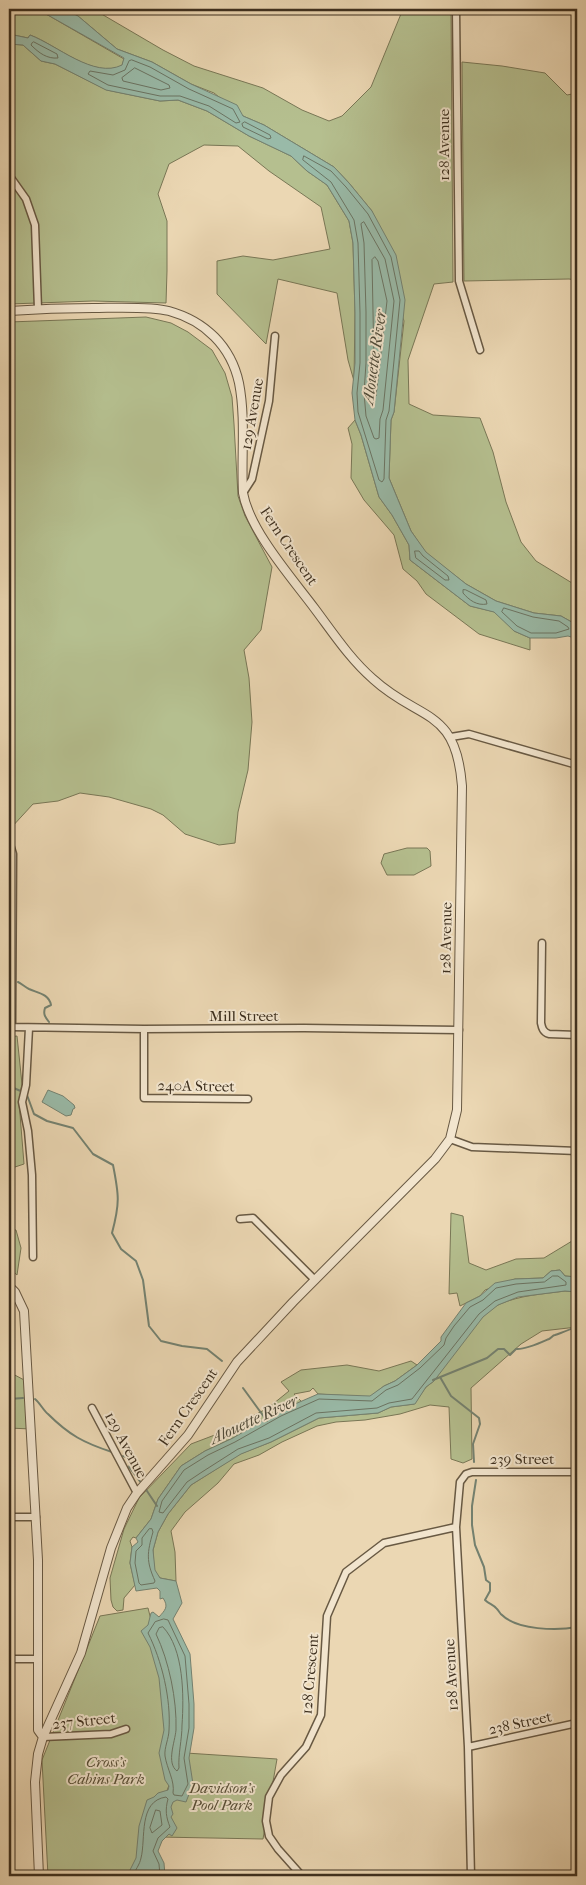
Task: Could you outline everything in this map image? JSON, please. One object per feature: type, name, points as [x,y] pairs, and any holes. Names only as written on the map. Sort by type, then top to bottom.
[{"type":"street","name":"128 Avenue","points":[[456,9],[459,281],[480,350]]},
{"type":"street","points":[[9,175],[26,199],[35,225],[38,309]]},
{"type":"street","name":"Fern Crescent","points":[[9,311],[110,308],[168,311],[201,324],[217,337],[231,356],[239,382],[242,410],[244,493],[245,503],[250,516],[277,558],[345,648],[373,680],[408,704],[438,721],[451,737]]},
{"type":"street","name":"129 Avenue","points":[[244,493],[252,479],[269,401],[275,336]]},
{"type":"street","points":[[451,737],[469,734],[577,765]]},
{"type":"street","name":"128 Avenue","points":[[450,1139],[457,1110],[462,786],[457,753],[451,737]]},
{"type":"street","name":"Mill Street","points":[[9,841],[13,854],[12,1027],[459,1030]]},
{"type":"street","points":[[450,1139],[472,1147],[576,1151],[577,1035],[549,1034],[544,1032],[540,1023],[542,943]]},
{"type":"street","points":[[29,1028],[26,1084],[22,1106],[28,1131],[32,1175],[33,1257]]},
{"type":"street","name":"240A Street","points":[[144,1029],[144,1098],[248,1100]]},
{"type":"street","name":"Fern Crescent","points":[[39,1876],[35,1782],[38,1754],[43,1737],[81,1653],[119,1526],[127,1508],[138,1492],[188,1435],[237,1362],[435,1159],[450,1139]]},
{"type":"street","points":[[240,1219],[253,1218],[315,1280]]},
{"type":"street","points":[[9,1286],[15,1292],[24,1311],[38,1560],[38,1730],[43,1737]]},
{"type":"street","name":"129 Avenue","points":[[92,1408],[138,1492]]},
{"type":"street","name":"239 Street","points":[[466,1474],[472,1472],[577,1472]]},
{"type":"street","name":"128 Avenue","points":[[466,1474],[460,1482],[456,1527],[468,1747],[471,1876]]},
{"type":"street","points":[[9,1517],[36,1517]]},
{"type":"street","name":"128 Crescent","points":[[302,1876],[269,1836],[266,1821],[269,1798],[280,1775],[306,1747],[321,1715],[327,1616],[346,1572],[384,1543],[456,1527]]},
{"type":"street","points":[[9,1659],[37,1659]]},
{"type":"street","name":"238 Street","points":[[468,1747],[577,1723]]},
{"type":"street","name":"237 Street","points":[[43,1737],[111,1734],[126,1729]]},
{"type":"green space","points":[[9,9],[28,9],[46,14],[124,59],[122,66],[111,69],[87,65],[30,35],[28,38],[9,34]]},
{"type":"green space","points":[[64,9],[93,9],[194,66],[263,88],[302,110],[329,121],[342,116],[371,87],[403,9],[451,9],[453,282],[434,284],[408,360],[409,404],[433,415],[480,418],[493,452],[506,502],[521,542],[536,561],[577,586],[577,625],[561,616],[534,613],[496,601],[466,584],[426,553],[411,531],[389,478],[391,420],[394,412],[404,321],[372,211],[349,183],[334,167],[264,125],[243,116],[214,93],[191,84],[152,62],[117,49],[78,16]]},
{"type":"green space","points":[[9,44],[23,45],[41,61],[55,64],[107,90],[160,101],[178,100],[207,111],[249,136],[291,156],[307,171],[327,185],[349,221],[353,243],[354,381],[348,360],[337,293],[278,279],[266,344],[217,294],[217,261],[243,256],[273,260],[330,249],[321,207],[269,171],[238,146],[204,145],[169,164],[158,194],[167,221],[166,303],[93,301],[9,304]]},
{"type":"green space","points":[[462,62],[545,73],[567,95],[577,93],[577,280],[464,281]]},
{"type":"green space","points":[[146,317],[171,323],[188,332],[212,350],[225,373],[232,397],[238,496],[245,516],[272,567],[261,630],[244,650],[249,678],[252,722],[248,770],[238,812],[235,843],[219,845],[185,834],[163,815],[151,809],[109,797],[80,793],[58,801],[33,804],[9,828],[9,322]]},
{"type":"green space","points":[[355,420],[379,497],[409,545],[410,560],[470,606],[495,612],[514,631],[530,638],[530,650],[479,634],[426,594],[417,581],[403,569],[394,535],[364,500],[351,478],[352,444],[348,428]]},
{"type":"green space","points":[[407,848],[427,848],[430,851],[431,866],[414,875],[387,875],[381,863],[384,854]]},
{"type":"green space","points":[[17,1036],[22,1084],[19,1102],[24,1164],[9,1169],[9,1037]]},
{"type":"green space","points":[[451,1213],[463,1216],[469,1263],[486,1270],[516,1259],[544,1258],[577,1238],[577,1277],[565,1276],[560,1270],[551,1271],[543,1278],[515,1279],[485,1290],[480,1296],[460,1306],[457,1293],[449,1294]]},
{"type":"green space","points":[[9,1229],[16,1230],[21,1248],[17,1275],[9,1268]]},
{"type":"green space","points":[[565,1291],[577,1292],[577,1327],[542,1331],[521,1344],[471,1388],[472,1459],[463,1463],[451,1459],[449,1407],[430,1405],[400,1414],[317,1426],[259,1455],[234,1464],[218,1483],[185,1512],[171,1531],[175,1552],[176,1581],[160,1578],[154,1570],[153,1550],[158,1532],[168,1514],[191,1485],[240,1454],[271,1442],[319,1418],[378,1413],[391,1407],[414,1404],[426,1387],[434,1381],[455,1350],[492,1309],[500,1304],[532,1295]]},
{"type":"green space","points":[[411,1361],[417,1365],[370,1397],[318,1394],[313,1388],[310,1391],[294,1394],[302,1402],[279,1411],[181,1466],[158,1499],[151,1519],[136,1538],[133,1537],[130,1541],[132,1547],[130,1563],[135,1585],[124,1598],[123,1610],[117,1611],[113,1607],[110,1578],[124,1529],[139,1498],[191,1444],[220,1433],[268,1408],[289,1391],[281,1382],[301,1370],[347,1365],[379,1371]]},
{"type":"green space","points":[[9,1372],[28,1382],[31,1429],[9,1428]]},
{"type":"green space","name":"Cross's Cabins Park","points":[[148,1608],[172,1703],[173,1775],[134,1876],[48,1876],[42,1760],[100,1616]]},
{"type":"green space","name":"Davidson's Pool Park","points":[[186,1753],[277,1759],[263,1839],[159,1837]]},
{"type":"water","name":"Alouette River","points":[[28,9],[64,9],[78,16],[117,49],[152,62],[191,84],[237,105],[243,116],[264,125],[334,167],[349,183],[372,211],[396,255],[405,300],[394,412],[391,420],[389,478],[411,531],[426,552],[466,584],[496,601],[534,613],[561,616],[577,625],[577,639],[568,636],[530,638],[514,631],[494,612],[470,606],[410,560],[409,545],[379,497],[355,420],[352,393],[355,363],[353,243],[349,221],[327,185],[307,171],[291,156],[249,136],[207,111],[178,100],[160,101],[106,90],[55,64],[41,61],[23,45],[9,44],[9,34],[28,38],[30,35],[76,59],[100,68],[122,65],[124,58],[46,14]]},
{"type":"water","points":[[48,1090],[63,1096],[74,1105],[75,1108],[71,1115],[66,1116],[42,1102]]},
{"type":"water","points":[[560,1270],[565,1276],[577,1277],[577,1292],[565,1291],[518,1297],[498,1305],[483,1317],[434,1381],[426,1387],[415,1404],[391,1407],[378,1413],[319,1418],[271,1442],[241,1454],[191,1485],[168,1514],[158,1532],[153,1550],[155,1570],[160,1578],[176,1581],[182,1603],[173,1619],[190,1654],[194,1728],[189,1758],[193,1784],[186,1802],[177,1800],[173,1802],[171,1807],[173,1814],[171,1817],[177,1828],[172,1836],[169,1834],[162,1841],[158,1851],[164,1863],[165,1876],[127,1876],[136,1858],[139,1826],[147,1800],[158,1793],[168,1790],[169,1786],[165,1780],[159,1753],[164,1730],[159,1678],[150,1647],[141,1631],[148,1625],[151,1613],[153,1612],[159,1617],[166,1604],[163,1598],[160,1599],[160,1591],[157,1588],[136,1591],[130,1563],[132,1547],[138,1542],[136,1538],[151,1519],[158,1499],[181,1466],[279,1411],[318,1394],[370,1396],[417,1365],[441,1341],[441,1337],[466,1303],[480,1296],[495,1283],[515,1279],[543,1278],[551,1271]]},
{"type":"waterway","points":[[18,982],[48,998],[51,1005],[45,1008],[44,1012],[49,1022]]},
{"type":"waterway","points":[[9,1086],[23,1092]]},
{"type":"waterway","points":[[27,1095],[34,1114],[47,1121],[73,1128],[93,1154],[113,1165],[118,1199],[112,1233],[121,1249],[136,1261],[143,1280],[149,1326],[161,1341],[207,1349],[222,1361]]},
{"type":"waterway","points":[[433,1380],[487,1358],[498,1349],[504,1349],[510,1355],[516,1349],[532,1346],[577,1326]]},
{"type":"waterway","points":[[440,1377],[451,1396],[479,1418],[480,1424],[473,1444],[474,1462]]},
{"type":"waterway","name":"Alouette River","points":[[243,1388],[267,1421]]},
{"type":"waterway","points":[[9,1399],[23,1398]]},
{"type":"waterway","points":[[35,1399],[46,1412],[70,1433],[85,1442],[112,1452]]},
{"type":"waterway","points":[[123,1456],[130,1458],[131,1463],[129,1467],[142,1484]]},
{"type":"waterway","points":[[476,1480],[472,1506],[472,1525],[475,1545],[484,1567],[486,1580],[490,1583],[490,1591],[485,1600],[496,1608],[501,1615],[517,1624],[548,1629],[577,1627]]},
{"type":"waterway","points":[[145,1488],[157,1506]]}]
